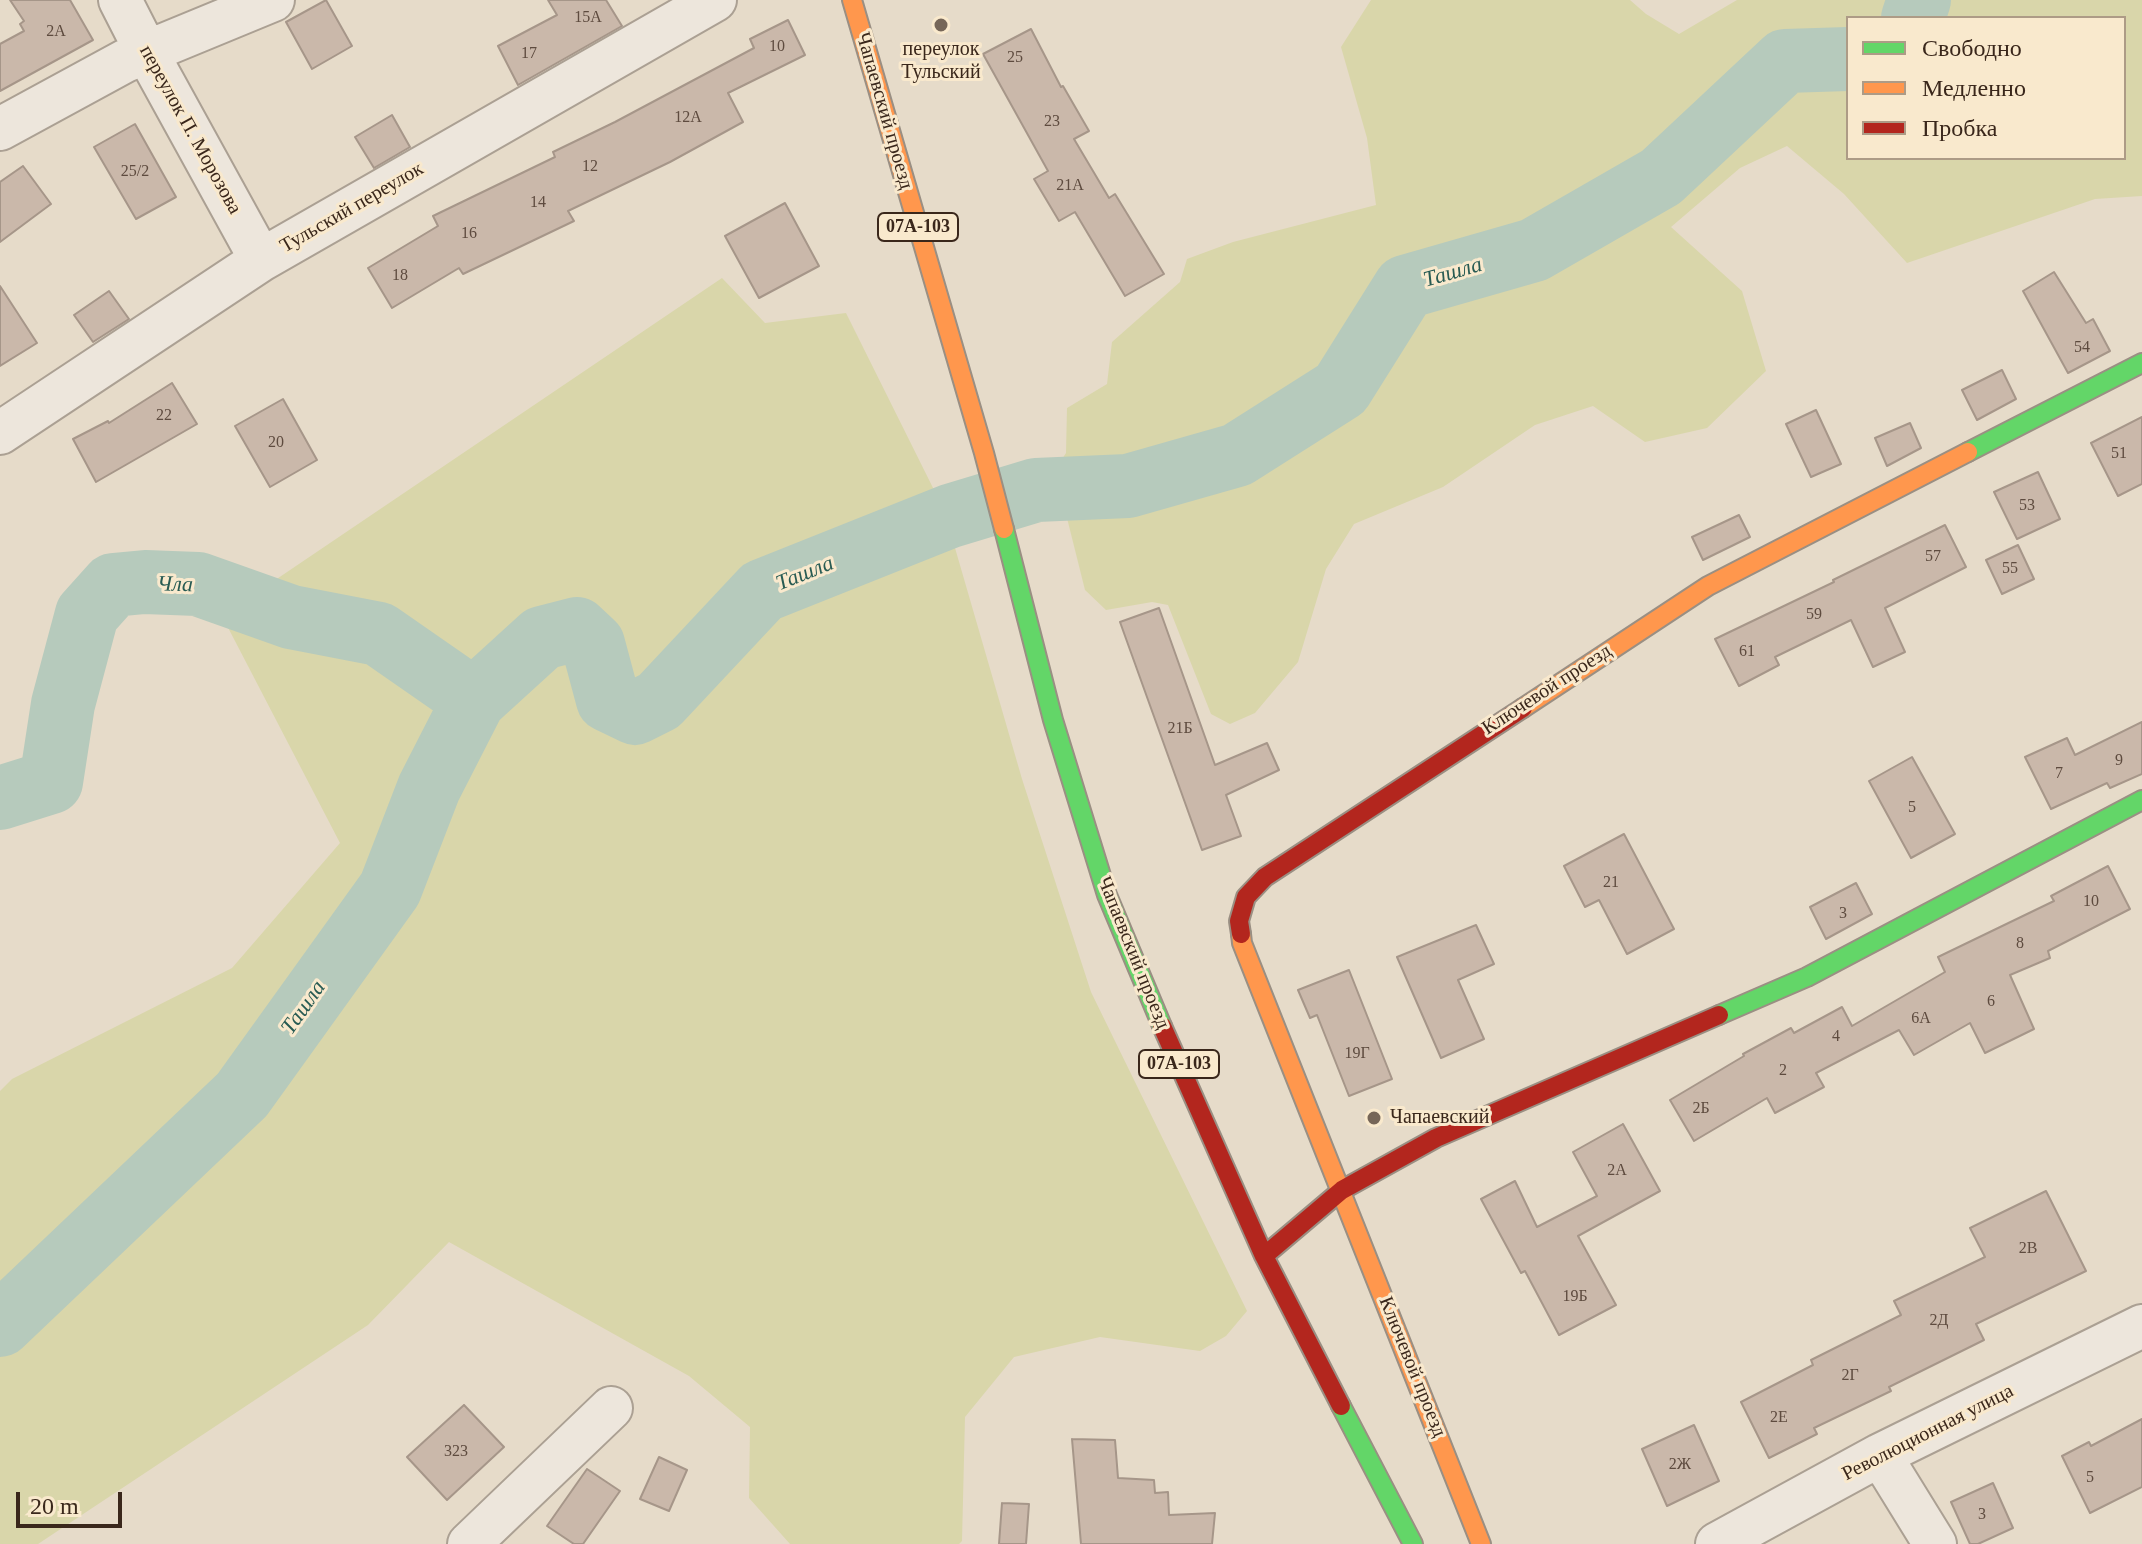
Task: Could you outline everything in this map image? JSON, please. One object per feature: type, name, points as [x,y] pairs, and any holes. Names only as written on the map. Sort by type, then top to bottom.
[{"type":"street","name":"переулок П. Морозова","points":[[120,0],[261,260]]},
{"type":"street","points":[[0,129],[146,51],[273,0]]},
{"type":"street","name":"Тульский переулок","points":[[0,433],[261,260],[715,0]]},
{"type":"street","name":"Чапаевский проезд","points":[[852,0],[984,453],[1053,720],[1107,895],[1264,1256],[1413,1544]]},
{"type":"street","name":"Ключевой проезд","points":[[1481,1544],[1242,943],[1239,921],[1246,897],[1265,877],[1708,586],[2142,363]]},
{"type":"street","points":[[1264,1256],[1342,1190],[1436,1138],[1807,977],[2142,800]]},
{"type":"street","name":"Революционная улица","points":[[1717,1544],[1880,1455],[2142,1326]]},
{"type":"street","points":[[469,1544],[611,1408]]},
{"type":"street","points":[[1880,1455],[1935,1544]]},
{"type":"shaded area","points":[[1371,0],[1630,0],[1679,34],[1737,0],[2142,0],[2142,196],[2095,199],[1907,263],[1844,194],[1787,146],[1740,168],[1671,227],[1742,291],[1766,371],[1707,428],[1645,442],[1593,406],[1535,425],[1443,487],[1354,524],[1326,569],[1298,662],[1255,713],[1230,724],[1211,714],[1168,605],[1152,602],[1106,610],[1085,590],[1055,470],[1066,453],[1067,408],[1107,384],[1112,342],[1180,282],[1187,259],[1233,242],[1376,205],[1367,138],[1341,47]]},
{"type":"shaded area","points":[[722,278],[765,323],[846,313],[944,510],[1022,779],[1091,992],[1247,1311],[1226,1336],[1200,1351],[1100,1337],[1014,1357],[965,1417],[962,1541],[959,1544],[790,1544],[749,1498],[750,1427],[689,1376],[449,1242],[368,1325],[38,1544],[0,1544],[0,1091],[12,1079],[232,968],[340,843],[222,616]]},
{"type":"building","points":[[10,0],[70,0],[93,40],[0,91],[0,44],[24,31],[20,24],[24,21]]},
{"type":"building","points":[[326,0],[352,46],[312,69],[286,22]]},
{"type":"building","points":[[548,0],[606,0],[622,26],[518,85],[498,46],[557,15]]},
{"type":"building","points":[[788,20],[805,55],[728,93],[743,122],[670,162],[568,211],[574,221],[463,274],[459,268],[392,308],[368,268],[438,226],[433,216],[555,157],[553,152],[754,48],[750,39]]},
{"type":"building","points":[[1031,29],[1061,87],[1089,131],[1074,139],[1109,198],[1115,194],[1164,274],[1125,296],[1075,212],[1059,221],[1034,179],[1048,171],[983,54]]},
{"type":"building","points":[[392,115],[410,147],[374,168],[355,137]]},
{"type":"building","points":[[135,124],[176,197],[136,219],[94,147]]},
{"type":"building","points":[[23,166],[51,204],[0,242],[0,182]]},
{"type":"building","points":[[785,203],[819,266],[759,298],[725,236]]},
{"type":"building","points":[[2054,272],[2086,323],[2093,319],[2110,351],[2068,373],[2023,291]]},
{"type":"building","points":[[0,286],[37,343],[0,366]]},
{"type":"building","points":[[109,291],[129,319],[93,342],[74,315]]},
{"type":"building","points":[[2002,370],[2016,399],[1977,420],[1962,390]]},
{"type":"building","points":[[172,383],[197,424],[96,482],[73,439],[109,423]]},
{"type":"building","points":[[283,399],[317,460],[270,487],[235,426]]},
{"type":"building","points":[[1816,410],[1841,464],[1811,477],[1786,424]]},
{"type":"building","points":[[2142,417],[2142,484],[2118,496],[2091,443]]},
{"type":"building","points":[[1910,423],[1921,448],[1887,466],[1875,438]]},
{"type":"building","points":[[2038,472],[2060,519],[2017,539],[1994,492]]},
{"type":"building","points":[[1739,515],[1750,537],[1703,560],[1692,537]]},
{"type":"building","points":[[1945,525],[1966,567],[1885,608],[1905,652],[1873,667],[1851,620],[1775,657],[1779,665],[1739,686],[1715,639]]},
{"type":"building","points":[[2018,545],[2034,579],[2002,594],[1986,560]]},
{"type":"building","points":[[1159,608],[1215,765],[1267,743],[1279,770],[1226,795],[1241,836],[1202,850],[1120,622]]},
{"type":"building","points":[[2142,722],[2142,774],[2110,788],[2107,783],[2051,809],[2025,757],[2067,738],[2075,755]]},
{"type":"building","points":[[1912,757],[1955,834],[1911,858],[1869,781]]},
{"type":"building","points":[[1624,834],[1674,929],[1627,954],[1599,900],[1585,907],[1564,866]]},
{"type":"building","points":[[2108,866],[2130,909],[2048,951],[2050,958],[2010,975],[2034,1029],[1985,1053],[1970,1023],[1914,1055],[1899,1030],[1816,1073],[1824,1087],[1775,1113],[1767,1098],[1694,1141],[1670,1100],[1791,1028],[1794,1033],[1842,1007],[1852,1026],[1945,972],[1938,957],[2054,901],[2051,896]]},
{"type":"building","points":[[1856,883],[1872,914],[1826,939],[1810,907]]},
{"type":"building","points":[[1476,925],[1494,964],[1458,980],[1484,1039],[1441,1058],[1397,957]]},
{"type":"building","points":[[1349,970],[1392,1079],[1349,1096],[1317,1015],[1310,1018],[1298,990]]},
{"type":"building","points":[[1623,1124],[1660,1191],[1578,1236],[1616,1305],[1559,1335],[1481,1199],[1515,1181],[1537,1227],[1597,1196],[1573,1152]]},
{"type":"building","points":[[2046,1191],[2086,1271],[1976,1324],[1984,1340],[1889,1387],[1891,1391],[1814,1428],[1817,1434],[1769,1458],[1741,1402],[1813,1365],[1811,1360],[1901,1315],[1894,1301],[1985,1257],[1970,1228]]},
{"type":"building","points":[[464,1405],[504,1447],[447,1500],[407,1457]]},
{"type":"building","points":[[2142,1419],[2142,1487],[2090,1513],[2062,1456],[2089,1442],[2091,1446]]},
{"type":"building","points":[[1694,1425],[1719,1481],[1667,1506],[1642,1449]]},
{"type":"building","points":[[1072,1439],[1115,1440],[1118,1478],[1154,1480],[1155,1493],[1168,1492],[1169,1515],[1215,1513],[1212,1544],[1081,1544]]},
{"type":"building","points":[[659,1457],[687,1470],[669,1511],[640,1499]]},
{"type":"building","points":[[587,1469],[620,1491],[583,1544],[574,1544],[547,1526]]},
{"type":"building","points":[[1993,1483],[2013,1528],[1978,1544],[1970,1544],[1951,1502]]},
{"type":"building","points":[[1002,1503],[1029,1504],[1026,1544],[999,1544]]},
{"type":"waterway","name":"Ташла","points":[[1914,16],[1919,0]]},
{"type":"waterway","name":"Ташла","points":[[0,1325],[242,1095],[390,889],[429,788],[474,700],[542,638],[577,629],[593,644],[608,700],[635,713],[659,701],[762,591],[950,516],[1036,490],[1128,486],[1237,455],[1341,389],[1405,287],[1534,250],[1661,177],[1785,61],[1846,59]]},
{"type":"waterway","name":"Чла","points":[[0,798],[51,782],[63,704],[87,614],[113,585],[145,582],[198,584],[291,617],[379,634],[474,700]]},
{"type":"traffic: fast","points":[[1968,452],[2142,363]]},
{"type":"traffic: fast","points":[[1004,529],[1053,720],[1107,895],[1162,1026]]},
{"type":"traffic: fast","points":[[1719,1015],[1807,977],[2142,800]]},
{"type":"traffic: fast","points":[[1341,1406],[1413,1544]]},
{"type":"traffic: slow","points":[[852,0],[1004,529]]},
{"type":"traffic: slow","points":[[1523,708],[1708,586],[1968,452]]},
{"type":"traffic: slow","points":[[1241,934],[1481,1544]]},
{"type":"traffic: jam","points":[[1241,934],[1239,921],[1246,897],[1265,877],[1523,708]]},
{"type":"traffic: jam","points":[[1264,1256],[1342,1190],[1436,1138],[1719,1015]]},
{"type":"traffic: jam","points":[[1162,1026],[1264,1256],[1341,1406]]},
{"type":"place","name":"переулок Тульский","points":[[941,25]]},
{"type":"place","name":"Чапаевский","points":[[1374,1118]]}]
